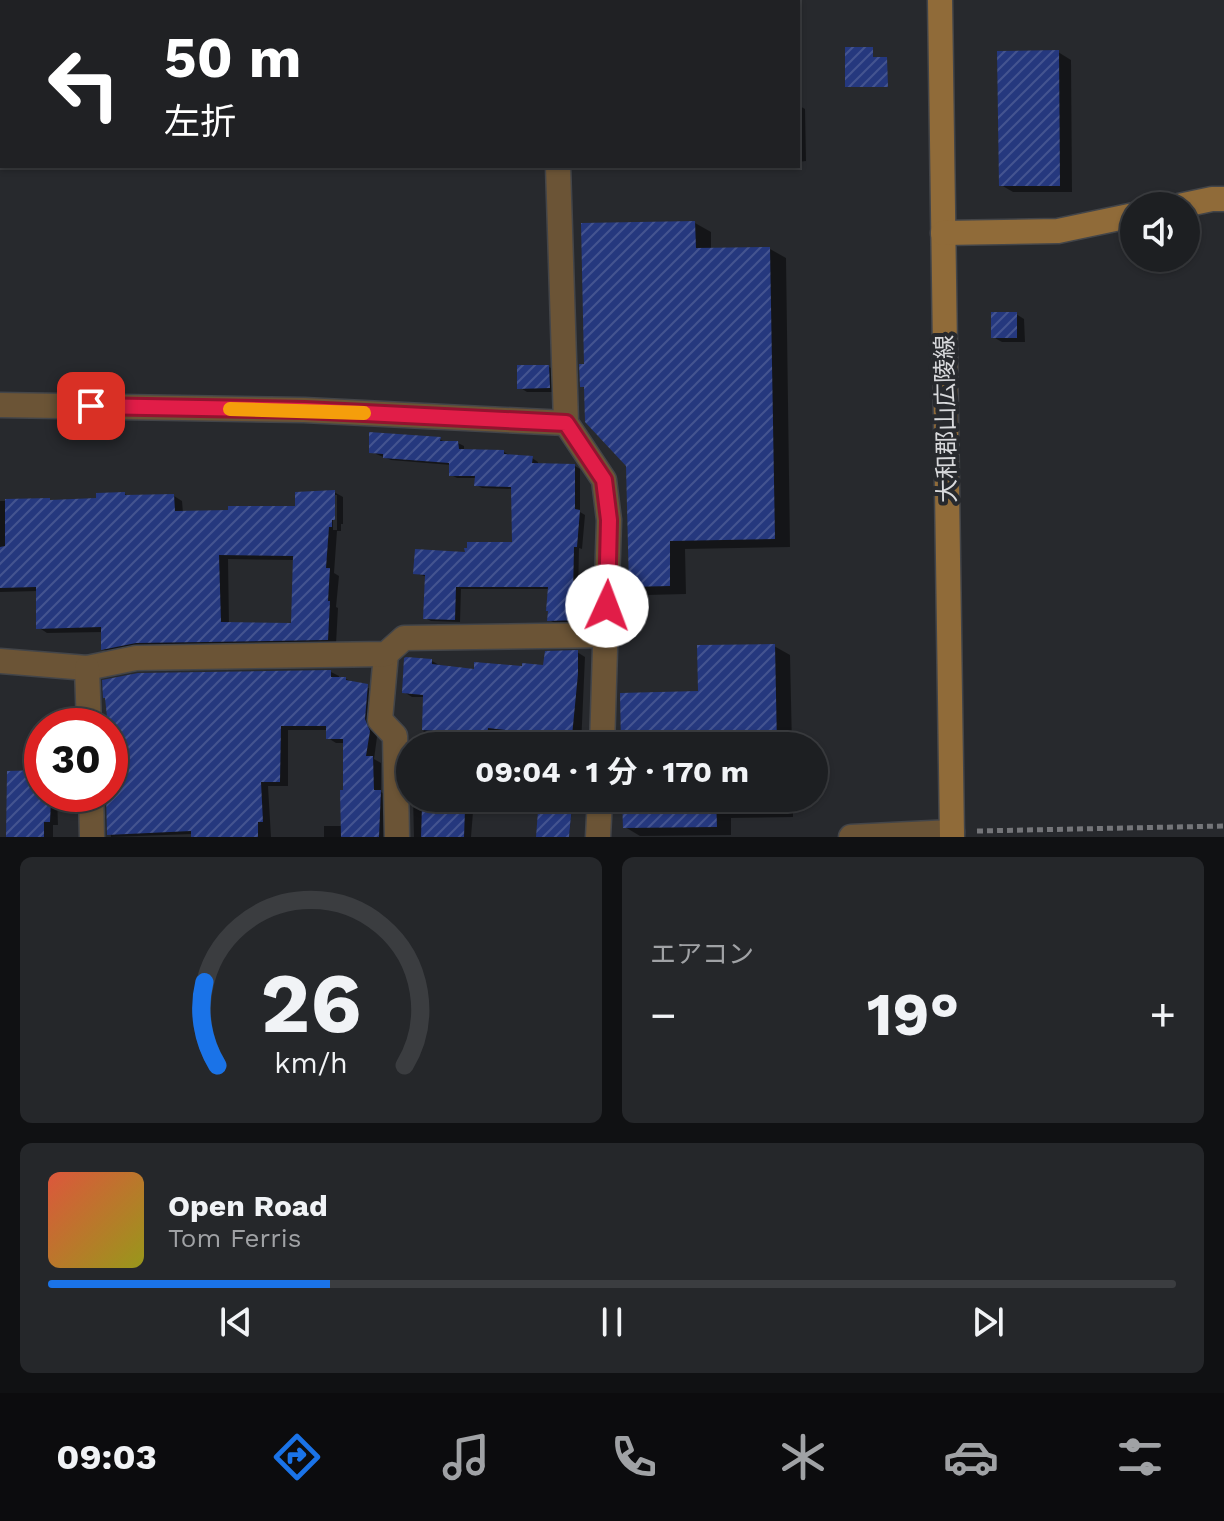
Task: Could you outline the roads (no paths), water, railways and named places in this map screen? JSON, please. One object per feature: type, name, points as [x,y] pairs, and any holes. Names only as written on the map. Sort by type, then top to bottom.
[{"type":"main road","name":"大和郡山広陵線","points":[[940,2],[952,834]]},
{"type":"main road","points":[[1200,202],[1224,199]]},
{"type":"main road","points":[[943,233],[1058,231],[1120,218]]},
{"type":"street","points":[[558,168],[566,423],[604,480],[609,520],[603,732]]},
{"type":"street","points":[[0,405],[304,410],[566,423]]},
{"type":"street","points":[[0,661],[87,668],[136,658],[386,654],[404,638],[606,635]]},
{"type":"street","points":[[386,654],[380,720],[395,736],[397,837]]},
{"type":"street","points":[[87,668],[88,708]]},
{"type":"street","points":[[91,812],[92,837]]},
{"type":"street","points":[[598,837],[599,812]]},
{"type":"street","points":[[851,837],[952,834]]}]
